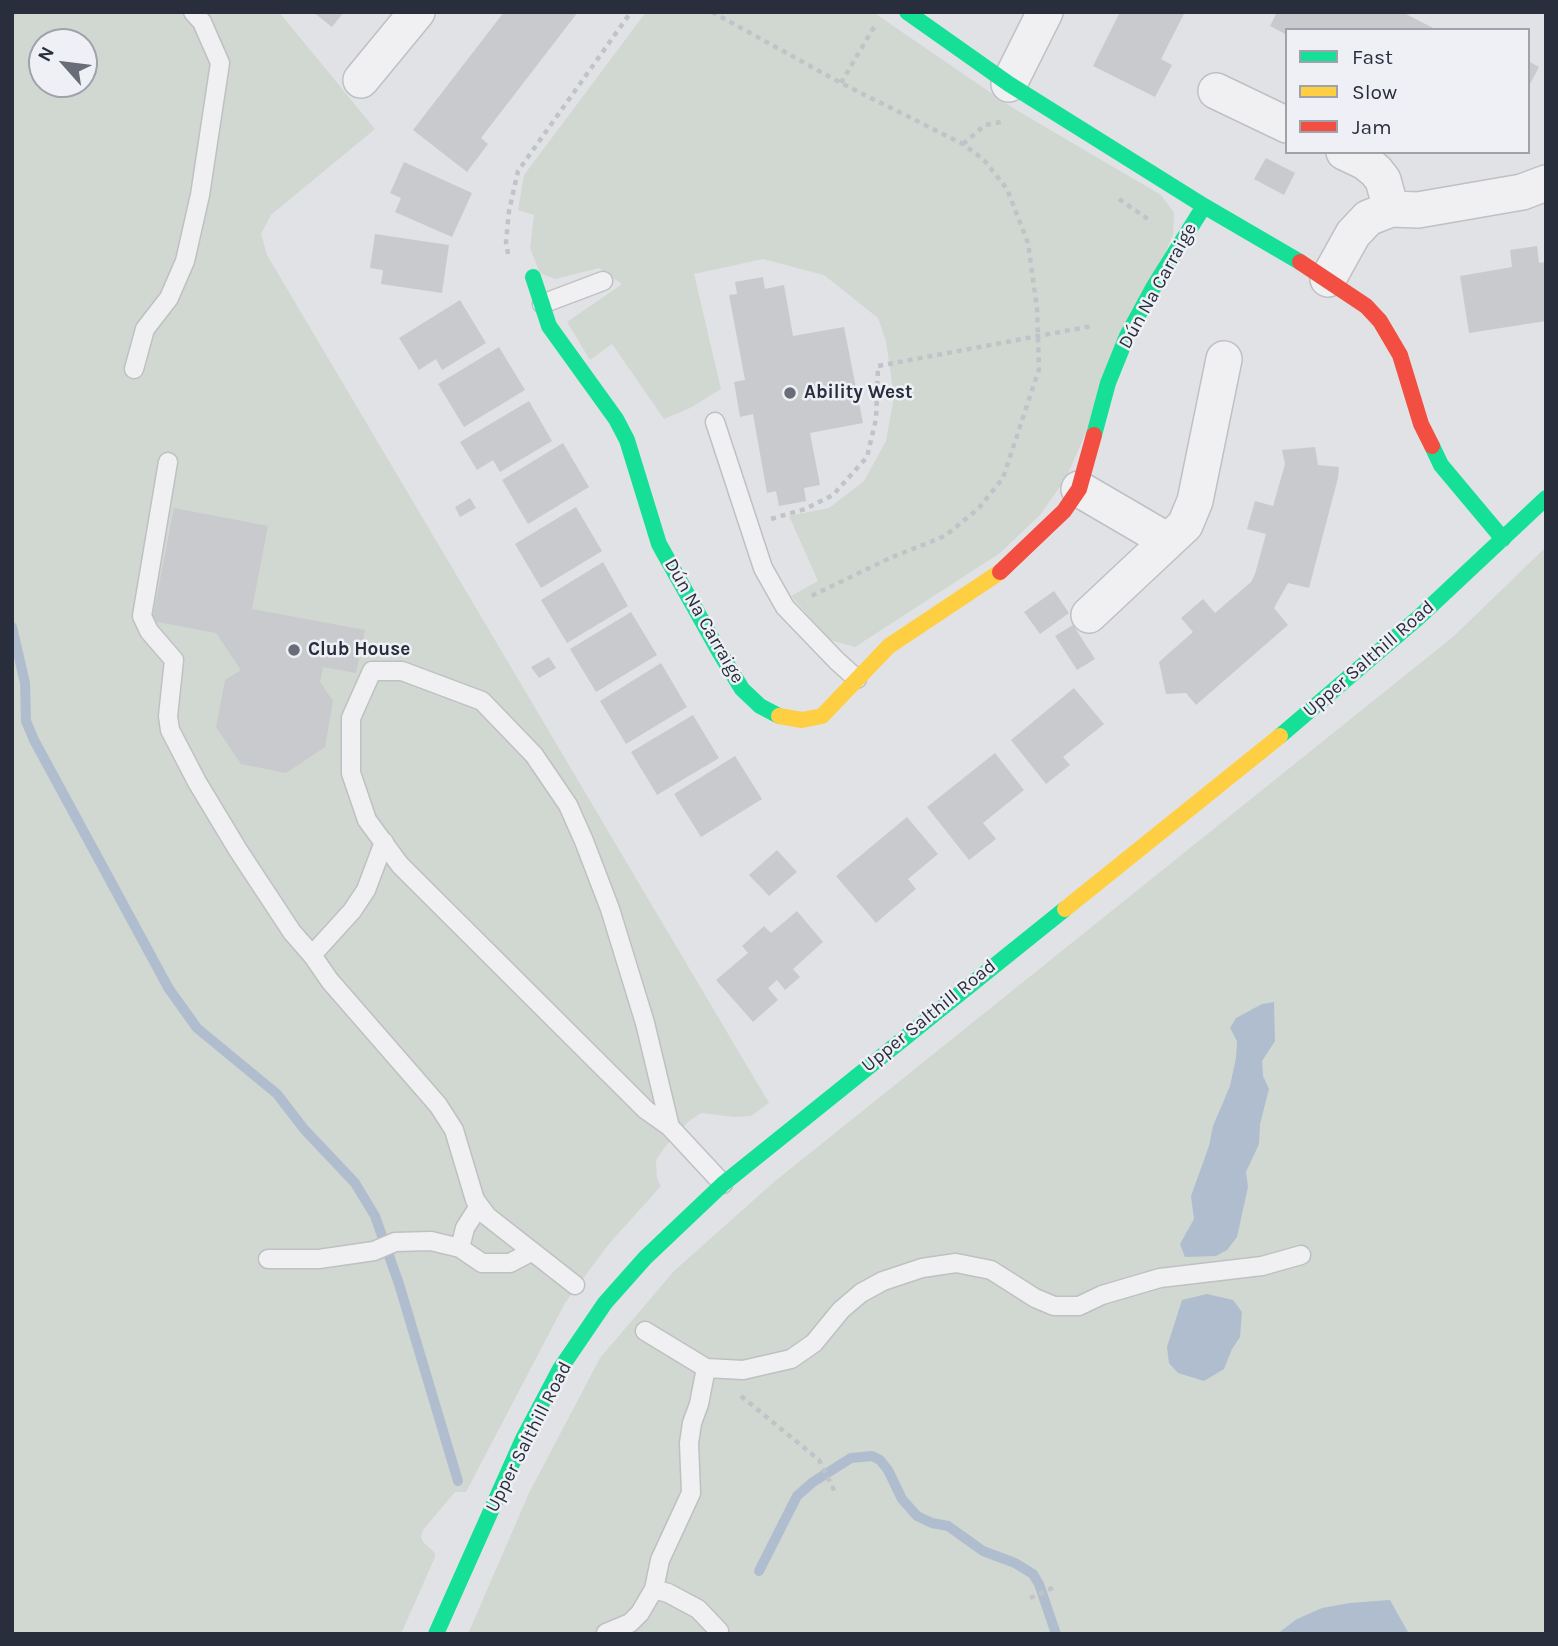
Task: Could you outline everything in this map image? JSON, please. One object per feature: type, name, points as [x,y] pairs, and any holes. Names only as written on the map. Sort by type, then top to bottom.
[{"type":"street","points":[[361,80],[417,12]]},
{"type":"street","name":"Dún Na Carraige","points":[[907,12],[1009,84],[1204,206],[1328,279],[1366,306],[1380,321],[1400,355],[1421,424],[1441,465],[1503,538]]},
{"type":"street","points":[[1009,84],[1045,12]]},
{"type":"street","points":[[1216,90],[1285,124]]},
{"type":"street","points":[[1348,154],[1376,171],[1383,180],[1391,209]]},
{"type":"street","points":[[1328,279],[1353,234],[1368,218],[1391,209],[1418,210],[1522,192],[1546,183]]},
{"type":"street","name":"Dún Na Carraige","points":[[533,277],[549,326],[600,395],[627,440],[659,544],[720,653],[743,689],[760,706],[781,717],[802,720],[822,716],[889,646],[1002,570],[1064,511],[1079,489],[1108,383],[1135,321],[1204,206]]},
{"type":"street","points":[[1089,615],[1145,566],[1185,525],[1195,501],[1224,359]]},
{"type":"street","points":[[1079,489],[1168,541]]},
{"type":"street","name":"Upper Salthill Road","points":[[436,1634],[523,1439],[560,1369],[605,1303],[645,1258],[723,1184],[1281,735],[1418,618],[1546,498]]},
{"type":"lane","points":[[134,369],[145,329],[169,298],[185,261],[200,195],[220,63],[202,22],[193,12]]},
{"type":"lane","points":[[542,304],[603,281]]},
{"type":"lane","points":[[715,422],[763,568],[785,607],[857,679]]},
{"type":"lane","points":[[168,462],[142,616],[149,631],[174,660],[168,716],[170,730],[197,782],[238,850],[292,932],[330,981],[438,1105],[454,1130],[479,1206],[487,1216],[575,1286]]},
{"type":"lane","points":[[670,1127],[645,1023],[610,909],[568,805],[534,755],[482,701],[402,671],[372,671],[351,718],[351,773],[367,820],[400,865],[646,1110],[670,1127],[723,1184]]},
{"type":"lane","points":[[312,955],[352,911],[366,890],[384,842]]},
{"type":"lane","points":[[460,1248],[465,1228],[479,1206]]},
{"type":"lane","points":[[268,1259],[319,1259],[374,1251],[395,1242],[431,1241],[460,1248],[482,1263],[510,1263],[531,1252]]},
{"type":"lane","points":[[645,1331],[706,1368],[743,1370],[791,1359],[814,1343],[841,1310],[861,1293],[883,1281],[922,1268],[956,1263],[991,1270],[1035,1298],[1054,1306],[1079,1306],[1102,1295],[1160,1278],[1262,1266],[1301,1255]]},
{"type":"lane","points":[[606,1633],[630,1623],[639,1613],[654,1588],[660,1560],[691,1493],[689,1443],[706,1368]]},
{"type":"lane","points":[[654,1588],[698,1609],[719,1631]]},
{"type":"path","points":[[533,277],[511,279],[506,242],[509,211],[518,171],[631,12]]},
{"type":"path","points":[[712,12],[841,83],[963,144],[984,160],[1007,189],[1028,243],[1039,369],[1003,478],[978,509],[945,536],[890,558],[825,591],[785,607]]},
{"type":"path","points":[[841,83],[876,24]]},
{"type":"path","points":[[963,144],[985,125],[1003,122]]},
{"type":"path","points":[[1113,194],[1182,241]]},
{"type":"path","points":[[749,526],[805,509],[833,495],[867,457],[876,419],[878,366],[1114,322],[1135,321]]},
{"type":"path","points":[[706,1368],[819,1460],[836,1494]]},
{"type":"path","points":[[1030,1598],[1057,1586]]},
{"type":"shaded area","points":[[12,12],[279,12],[375,129],[271,215],[261,234],[267,255],[769,1103],[751,1116],[701,1113],[689,1121],[664,1148],[656,1160],[657,1179],[661,1186],[608,1245],[565,1303],[466,1492],[455,1492],[423,1530],[423,1542],[435,1553],[435,1557],[401,1634],[12,1634]]},
{"type":"shaded area","points":[[646,12],[873,12],[1013,108],[1161,195],[1174,213],[1173,235],[1066,478],[1040,515],[1000,553],[855,647],[830,640],[791,596],[818,581],[789,516],[829,508],[864,481],[886,441],[894,397],[886,341],[878,318],[824,275],[763,259],[694,274],[721,389],[690,408],[664,419],[612,344],[590,360],[567,322],[622,284],[599,268],[555,279],[540,273],[530,248],[534,215],[518,210],[524,175]]},
{"type":"shaded area","points":[[1546,547],[1546,1634],[468,1634],[529,1493],[600,1358],[674,1271],[774,1182],[1454,636]]},
{"type":"water","points":[[1274,1002],[1275,1041],[1262,1061],[1263,1076],[1269,1089],[1260,1124],[1259,1144],[1246,1172],[1248,1187],[1237,1237],[1227,1250],[1216,1256],[1185,1257],[1180,1244],[1194,1219],[1191,1196],[1209,1146],[1213,1126],[1230,1086],[1236,1058],[1237,1041],[1230,1028],[1236,1018],[1262,1004]]},
{"type":"water","points":[[1207,1294],[1233,1300],[1242,1312],[1240,1337],[1224,1369],[1204,1381],[1178,1373],[1169,1363],[1167,1347],[1182,1300]]},
{"type":"water","points":[[1390,1600],[1409,1634],[1277,1634],[1297,1619],[1322,1608]]},
{"type":"building","points":[[313,12],[344,12],[332,27]]},
{"type":"building","points":[[504,12],[578,12],[481,138],[488,144],[467,172],[413,130]]},
{"type":"building","points":[[1120,12],[1185,12],[1161,59],[1172,65],[1155,97],[1093,66]]},
{"type":"building","points":[[1277,12],[1402,12],[1433,28],[1285,28],[1285,34],[1270,26]]},
{"type":"building","points":[[1530,62],[1539,67],[1530,84]]},
{"type":"building","points":[[1266,158],[1295,173],[1284,195],[1254,179]]},
{"type":"building","points":[[404,162],[472,193],[452,237],[395,212],[401,198],[390,193]]},
{"type":"building","points":[[375,234],[449,245],[442,293],[381,284],[383,270],[370,268]]},
{"type":"building","points":[[1537,246],[1539,263],[1546,262],[1546,321],[1469,333],[1460,276],[1512,267],[1510,250]]},
{"type":"building","points":[[763,277],[765,289],[784,285],[793,336],[844,327],[863,423],[810,433],[820,485],[804,488],[806,501],[779,506],[776,491],[767,493],[753,414],[740,417],[734,382],[745,380],[729,295],[737,294],[735,282]]},
{"type":"building","points":[[460,300],[486,343],[442,370],[436,359],[419,370],[399,338]]},
{"type":"building","points":[[499,347],[525,390],[464,427],[438,384]]},
{"type":"building","points":[[529,401],[552,441],[500,472],[493,460],[477,470],[460,442]]},
{"type":"building","points":[[563,443],[589,487],[528,524],[502,480]]},
{"type":"building","points":[[1315,447],[1318,465],[1339,467],[1338,478],[1309,588],[1288,583],[1274,608],[1288,625],[1196,705],[1186,693],[1166,694],[1159,662],[1193,632],[1181,618],[1203,599],[1215,613],[1251,582],[1255,574],[1266,534],[1247,529],[1255,501],[1273,506],[1285,464],[1282,450]]},
{"type":"building","points":[[470,498],[476,508],[460,517],[455,507]]},
{"type":"building","points":[[576,507],[602,551],[541,588],[515,544]]},
{"type":"building","name":"Club House","points":[[174,508],[268,526],[252,609],[365,630],[356,673],[323,667],[320,682],[333,701],[325,747],[286,773],[241,764],[216,727],[225,680],[241,670],[216,633],[152,621]]},
{"type":"building","points":[[603,562],[628,606],[567,643],[541,600]]},
{"type":"building","points":[[1054,591],[1069,613],[1040,634],[1024,612]]},
{"type":"building","points":[[631,612],[657,655],[596,692],[570,649]]},
{"type":"building","points":[[1073,625],[1095,659],[1077,670],[1055,636]]},
{"type":"building","points":[[549,657],[556,668],[539,678],[531,667]]},
{"type":"building","points":[[661,663],[687,707],[626,744],[600,701]]},
{"type":"building","points":[[1074,688],[1104,724],[1063,757],[1070,765],[1046,784],[1011,740]]},
{"type":"building","points":[[693,715],[719,758],[657,795],[631,752]]},
{"type":"building","points":[[995,753],[1024,790],[983,823],[996,839],[969,860],[927,807]]},
{"type":"building","points":[[735,756],[762,799],[701,837],[674,794]]},
{"type":"building","points":[[907,817],[938,854],[908,879],[916,889],[876,923],[836,876]]},
{"type":"building","points":[[777,850],[797,872],[769,896],[749,875]]},
{"type":"building","points":[[797,911],[823,942],[793,969],[800,977],[785,990],[777,980],[768,988],[778,1000],[753,1022],[716,980],[748,953],[742,946],[764,926],[771,933]]},
{"type":"waterway","points":[[12,627],[25,683],[26,721],[34,740],[169,989],[197,1028],[277,1094],[304,1129],[355,1183],[375,1216],[399,1284],[458,1481]]},
{"type":"waterway","points":[[759,1571],[797,1496],[813,1482],[851,1458],[872,1456],[880,1460],[888,1470],[902,1499],[917,1516],[948,1526],[983,1551],[1015,1563],[1033,1574],[1056,1634]]},
{"type":"traffic: fast","points":[[907,12],[1009,84],[1204,206],[1300,262]]},
{"type":"traffic: fast","points":[[1094,435],[1108,383],[1127,336],[1204,206]]},
{"type":"traffic: fast","points":[[533,277],[549,326],[616,419],[627,440],[659,544],[720,653],[742,689],[760,706],[779,716]]},
{"type":"traffic: fast","points":[[1432,446],[1441,465],[1503,539]]},
{"type":"traffic: fast","points":[[1280,736],[1418,618],[1546,498]]},
{"type":"traffic: fast","points":[[436,1634],[523,1439],[560,1369],[605,1303],[645,1258],[723,1184],[1065,909]]},
{"type":"traffic: slow","points":[[779,716],[802,720],[822,716],[889,646],[1000,572]]},
{"type":"traffic: slow","points":[[1065,909],[1280,736]]},
{"type":"traffic: jam","points":[[1300,262],[1366,306],[1380,321],[1400,355],[1421,424],[1432,446]]},
{"type":"traffic: jam","points":[[1000,572],[1064,511],[1079,489],[1094,435]]},
{"type":"place","name":"Ability West","points":[[790,393]]},
{"type":"place","name":"Club House","points":[[294,650]]}]
